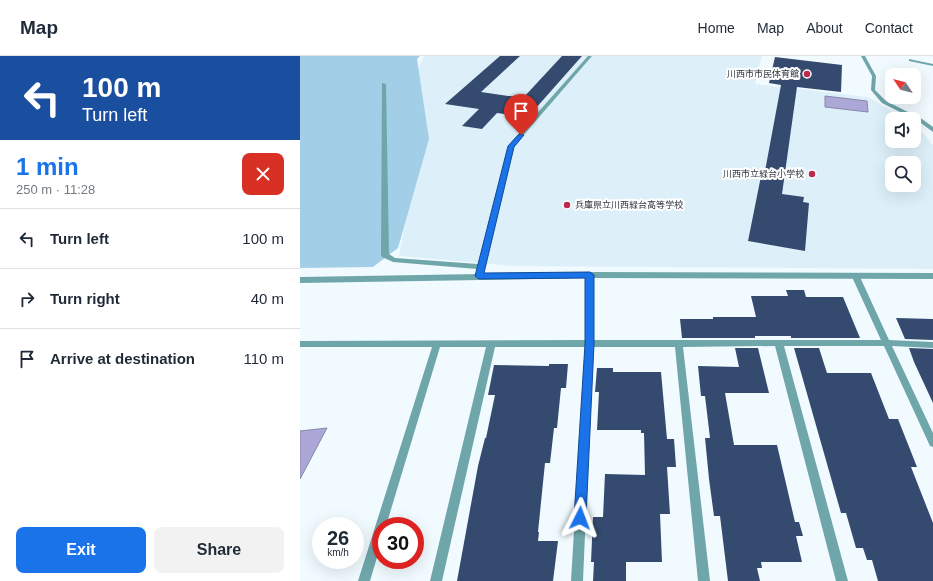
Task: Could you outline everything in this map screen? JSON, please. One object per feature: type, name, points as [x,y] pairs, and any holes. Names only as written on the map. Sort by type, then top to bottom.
[{"type":"street","points":[[479,276],[511,146],[590,56]]},
{"type":"street","points":[[863,56],[874,76],[873,90],[884,102],[920,120],[933,130]]},
{"type":"street","points":[[911,60],[933,64]]},
{"type":"street","points":[[384,84],[386,254],[393,260],[481,267]]},
{"type":"street","points":[[577,581],[589,344],[590,275]]},
{"type":"street","points":[[300,280],[590,275],[856,277],[933,276]]},
{"type":"street","points":[[856,277],[933,443]]},
{"type":"street","points":[[300,344],[887,343],[933,345]]},
{"type":"street","points":[[364,581],[437,344]]},
{"type":"street","points":[[436,581],[491,344]]},
{"type":"street","points":[[679,344],[704,581]]},
{"type":"street","points":[[778,344],[842,581]]},
{"type":"shaded area","points":[[300,56],[420,56],[417,59],[429,139],[398,248],[373,267],[300,268]]},
{"type":"shaded area","name":"兵庫県立川西緑台高等学校","points":[[424,56],[762,56],[755,84],[868,97],[893,112],[885,112],[885,148],[921,148],[921,131],[933,145],[933,269],[512,266],[399,256],[418,153],[418,69]]},
{"type":"shaded area","points":[[825,96],[867,101],[868,112],[825,107]]},
{"type":"shaded area","points":[[327,428],[300,479],[300,431]]},
{"type":"building","points":[[500,56],[520,56],[481,92],[523,98],[562,56],[582,56],[528,117],[497,113],[482,129],[462,126],[479,109],[445,104]]},
{"type":"building","points":[[775,57],[842,65],[841,92],[797,87],[782,194],[804,197],[803,202],[809,203],[805,251],[748,241],[762,171],[765,171],[781,85],[769,83]]},
{"type":"building","points":[[786,290],[804,290],[806,297],[843,297],[860,338],[791,338],[791,336],[755,336],[755,338],[682,338],[680,319],[756,317],[751,296],[788,296]]},
{"type":"building","points":[[896,318],[933,319],[933,340],[905,339]]},
{"type":"building","points":[[735,348],[758,348],[769,393],[725,393],[734,445],[777,445],[795,522],[799,522],[803,536],[796,536],[802,562],[761,562],[762,568],[757,568],[760,581],[728,581],[720,516],[714,516],[709,479],[705,438],[710,438],[705,396],[701,396],[698,366],[739,367]]},
{"type":"building","points":[[794,348],[819,348],[827,373],[871,373],[889,419],[898,419],[917,467],[911,467],[933,523],[933,581],[878,581],[872,560],[867,560],[863,548],[856,548],[846,513],[841,513]]},
{"type":"building","points":[[909,348],[933,349],[933,403],[914,362]]},
{"type":"building","points":[[549,364],[568,364],[566,388],[561,388],[557,428],[554,428],[550,463],[545,463],[538,532],[538,541],[558,541],[553,581],[457,581],[478,466],[486,438],[495,395],[488,395],[494,365],[549,366]]},
{"type":"building","points":[[597,368],[613,368],[613,372],[661,372],[667,439],[674,439],[676,467],[667,467],[670,514],[660,514],[662,562],[626,562],[626,581],[593,581],[594,562],[591,562],[593,517],[603,517],[605,474],[645,475],[644,433],[641,433],[641,430],[597,430],[599,392],[595,392]]},
{"type":"place","name":"川西市市民体育館","points":[[807,74]]},
{"type":"place","name":"川西市立緑台小学校","points":[[812,174]]},
{"type":"place","name":"兵庫県立川西緑台高等学校","points":[[567,205]]},
{"type":"route","points":[[521,135],[511,146],[479,276],[590,275],[589,344],[580,518]]}]
